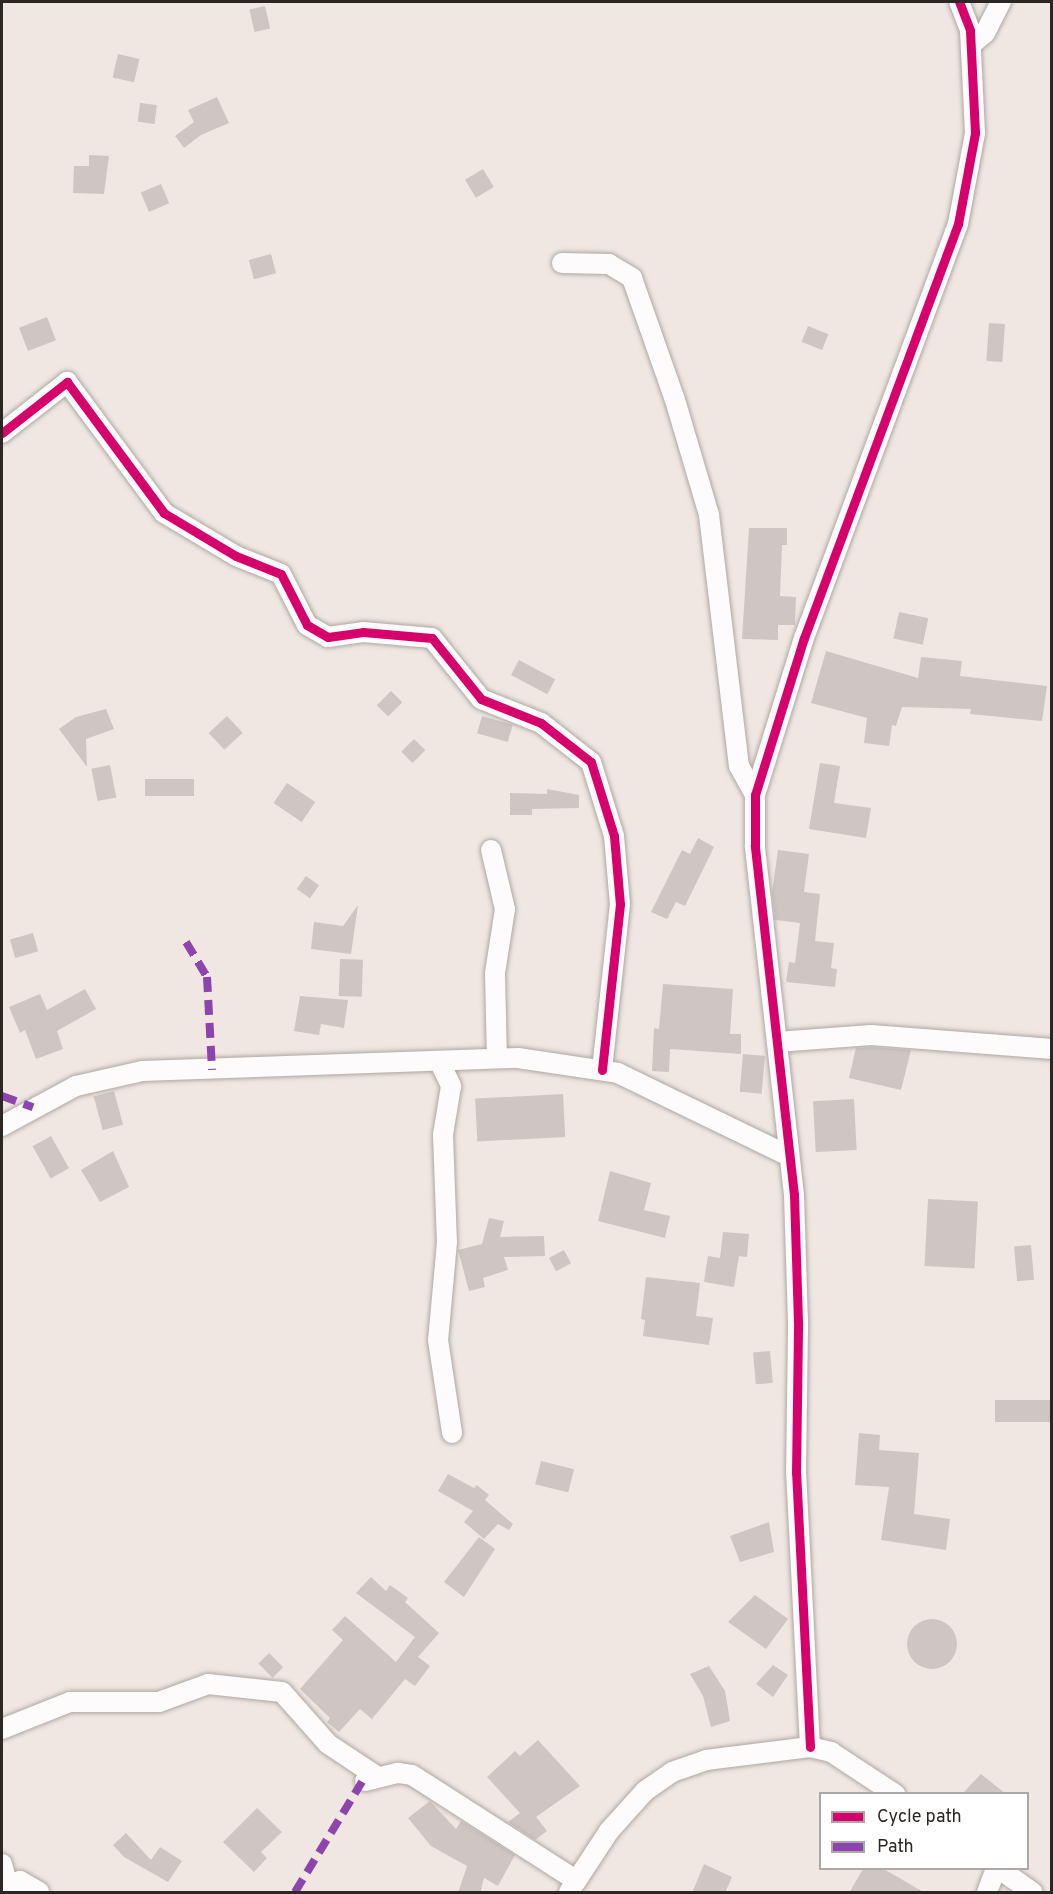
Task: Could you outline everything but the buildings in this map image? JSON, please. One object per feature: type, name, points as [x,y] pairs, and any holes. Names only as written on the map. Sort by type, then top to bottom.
[{"type":"street","points":[[810,1747],[795,1473],[798,1322],[794,1195],[787,1155],[755,845],[755,795],[804,638],[958,224],[975,133],[971,45],[959,2]]},
{"type":"street","points":[[971,45],[985,33],[1001,2]]},
{"type":"street","points":[[562,263],[609,264],[632,278],[675,400],[709,515],[739,766],[755,795]]},
{"type":"street","points":[[2,433],[67,382],[164,513],[236,556],[281,574],[307,625],[328,637],[363,632],[432,638],[481,699],[541,723],[591,762],[614,836],[620,904],[602,1070]]},
{"type":"street","points":[[491,850],[505,909],[495,973],[497,1059]]},
{"type":"street","points":[[777,1042],[871,1035],[1052,1049]]},
{"type":"street","points":[[2,1126],[76,1086],[142,1071],[518,1058],[618,1073],[787,1155]]},
{"type":"street","points":[[439,1061],[451,1086],[443,1135],[447,1242],[438,1340],[452,1433]]},
{"type":"street","points":[[2,1729],[70,1702],[159,1702],[208,1684],[282,1692],[328,1744],[370,1779],[412,1775],[571,1886],[645,1791],[672,1772],[706,1760],[810,1747],[831,1752],[892,1792]]},
{"type":"street","points":[[2,1864],[4,1885],[20,1881],[39,1893]]},
{"type":"street","points":[[987,1893],[997,1870]]},
{"type":"street","points":[[998,1870],[1032,1893]]},
{"type":"marked path","points":[[186,942],[207,977],[212,1070]]},
{"type":"marked path","points":[[2,1096],[33,1107]]},
{"type":"marked path","points":[[295,1892],[362,1782]]},
{"type":"cycle path","points":[[810,1747],[796,1473],[798,1322],[794,1195],[755,845],[755,795],[804,638],[958,224],[975,133],[970,30],[959,2]]},
{"type":"cycle path","points":[[2,433],[67,382],[164,513],[236,556],[281,574],[307,625],[328,637],[363,632],[432,638],[481,699],[541,723],[591,762],[614,836],[620,904],[602,1070]]}]
